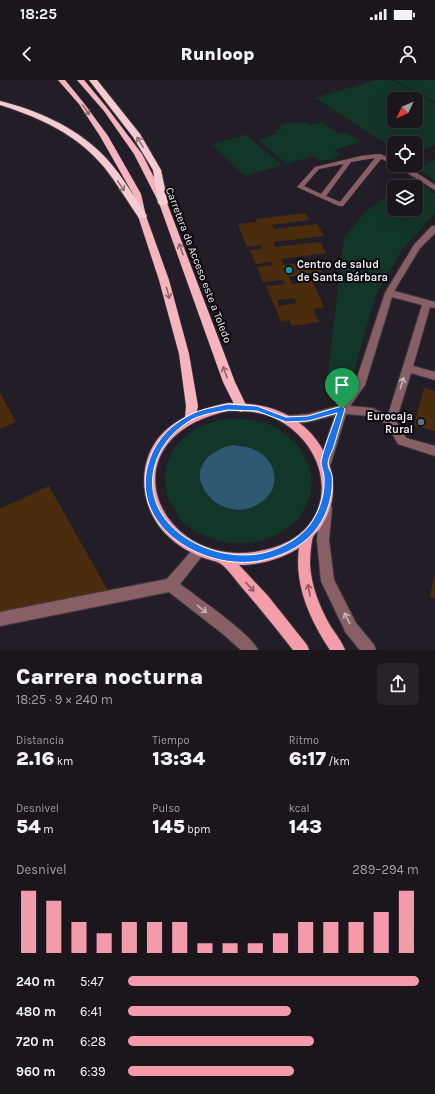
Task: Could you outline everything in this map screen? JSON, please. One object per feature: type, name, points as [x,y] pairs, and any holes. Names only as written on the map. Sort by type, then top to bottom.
[{"type":"highway","points":[[61,80],[81,103],[104,136],[137,194],[142,216],[164,280],[184,354],[192,406],[191,417]]},
{"type":"highway","name":"Carretera de Acceso este a Toledo","points":[[80,80],[106,110],[138,154],[163,203],[229,382],[241,407]]},
{"type":"highway","points":[[93,80],[137,136],[158,170],[163,203]]},
{"type":"highway","points":[[0,103],[38,116],[71,133],[90,148],[107,165],[142,216]]},
{"type":"highway","points":[[0,109],[32,118],[65,135],[107,165]]},
{"type":"main road","points":[[241,407],[257,409],[286,419],[303,431],[316,446],[325,463],[328,476],[326,502],[322,513],[307,534],[294,544],[279,552],[261,557],[243,559],[224,558],[200,551],[182,541],[168,528],[158,514],[151,498],[149,482],[151,466],[157,451],[165,438],[177,426],[191,417],[215,409],[241,407]]},
{"type":"main road","points":[[307,534],[304,563],[309,595],[322,626],[338,650]]},
{"type":"main road","points":[[224,558],[263,601],[302,650]]},
{"type":"street","points":[[410,172],[435,188]]},
{"type":"street","points":[[325,463],[342,409],[360,385],[389,293],[417,247],[435,228]]},
{"type":"street","points":[[389,293],[431,304],[407,368],[391,420]]},
{"type":"street","points":[[407,368],[435,376]]},
{"type":"street","points":[[286,419],[308,418],[342,409],[372,412],[391,420],[402,441],[435,451]]},
{"type":"street","points":[[326,502],[323,540],[328,581],[351,628],[369,650]]},
{"type":"street","points":[[0,619],[171,585],[200,551]]},
{"type":"street","points":[[171,585],[228,629],[251,650]]},
{"type":"lane","points":[[380,156],[342,205],[300,187],[317,168],[361,158],[380,156],[387,159]]},
{"type":"lane","points":[[322,197],[349,161]]},
{"type":"green space","points":[[375,80],[392,80],[414,92],[387,92],[387,128],[423,128],[423,97],[435,104],[435,145],[423,149],[423,136],[387,136],[387,144],[315,98]]},
{"type":"green space","points":[[394,80],[435,80],[435,102],[423,96],[423,92],[416,92]]},
{"type":"green space","points":[[293,122],[297,124],[305,122],[310,125],[322,122],[339,134],[346,132],[360,142],[334,150],[341,155],[334,157],[336,159],[320,161],[313,156],[287,164],[258,140],[277,134],[274,131],[282,129],[279,126]]},
{"type":"green space","points":[[246,135],[282,165],[245,176],[211,144]]},
{"type":"green space","points":[[435,160],[435,181],[423,172],[423,167],[427,163]]},
{"type":"green space","points":[[411,177],[415,180],[407,180]]},
{"type":"green space","points":[[423,186],[435,194],[435,213],[402,250],[376,295],[351,381],[338,393],[328,381],[344,238],[365,212],[387,195],[387,216],[423,216]]},
{"type":"green space","points":[[229,418],[266,423],[284,433],[295,443],[307,461],[312,478],[310,496],[303,511],[291,525],[276,535],[258,541],[230,543],[202,535],[189,527],[178,516],[166,491],[166,470],[169,459],[181,441],[199,427]],"holes":[[[232,445],[244,446],[256,450],[274,486],[267,496],[258,504],[238,510],[227,508],[208,496],[201,485]]]},
{"type":"water","points":[[232,445],[244,446],[262,454],[267,459],[274,472],[275,479],[270,493],[265,499],[249,508],[233,509],[218,504],[206,493],[200,480],[201,467],[211,454]]},
{"type":"building","name":"Centro de salud de Santa Bárbara","points":[[305,213],[309,220],[272,225],[274,229],[317,224],[324,236],[273,242],[275,247],[320,242],[326,253],[281,259],[284,265],[316,261],[322,272],[289,277],[292,284],[312,281],[324,307],[313,309],[319,322],[292,326],[289,320],[281,322],[266,286],[285,284],[283,280],[263,282],[257,267],[273,265],[271,262],[256,264],[250,250],[262,249],[261,245],[247,247],[238,224],[257,222],[256,219]],"holes":[[[294,298],[297,303],[279,306],[277,300]]]},
{"type":"building","points":[[424,388],[435,391],[435,431],[414,425]]},
{"type":"building","points":[[0,393],[16,422],[0,429]]},
{"type":"building","points":[[49,486],[108,591],[0,612],[0,509]]},
{"type":"building","points":[[435,576],[435,598],[430,597]]},
{"type":"place","name":"Centro de salud de Santa Bárbara","points":[[289,270]]},
{"type":"place","name":"Eurocaja Rural","points":[[421,422]]},
{"type":"route","points":[[228,407],[257,409],[286,419],[308,418],[342,409],[332,435],[325,463],[328,476],[326,502],[316,524],[307,534],[294,544],[279,552],[261,557],[243,559],[224,558],[200,551],[182,541],[168,528],[158,514],[151,498],[149,482],[151,466],[157,451],[165,438],[177,426],[191,417],[203,412],[228,407]]}]
